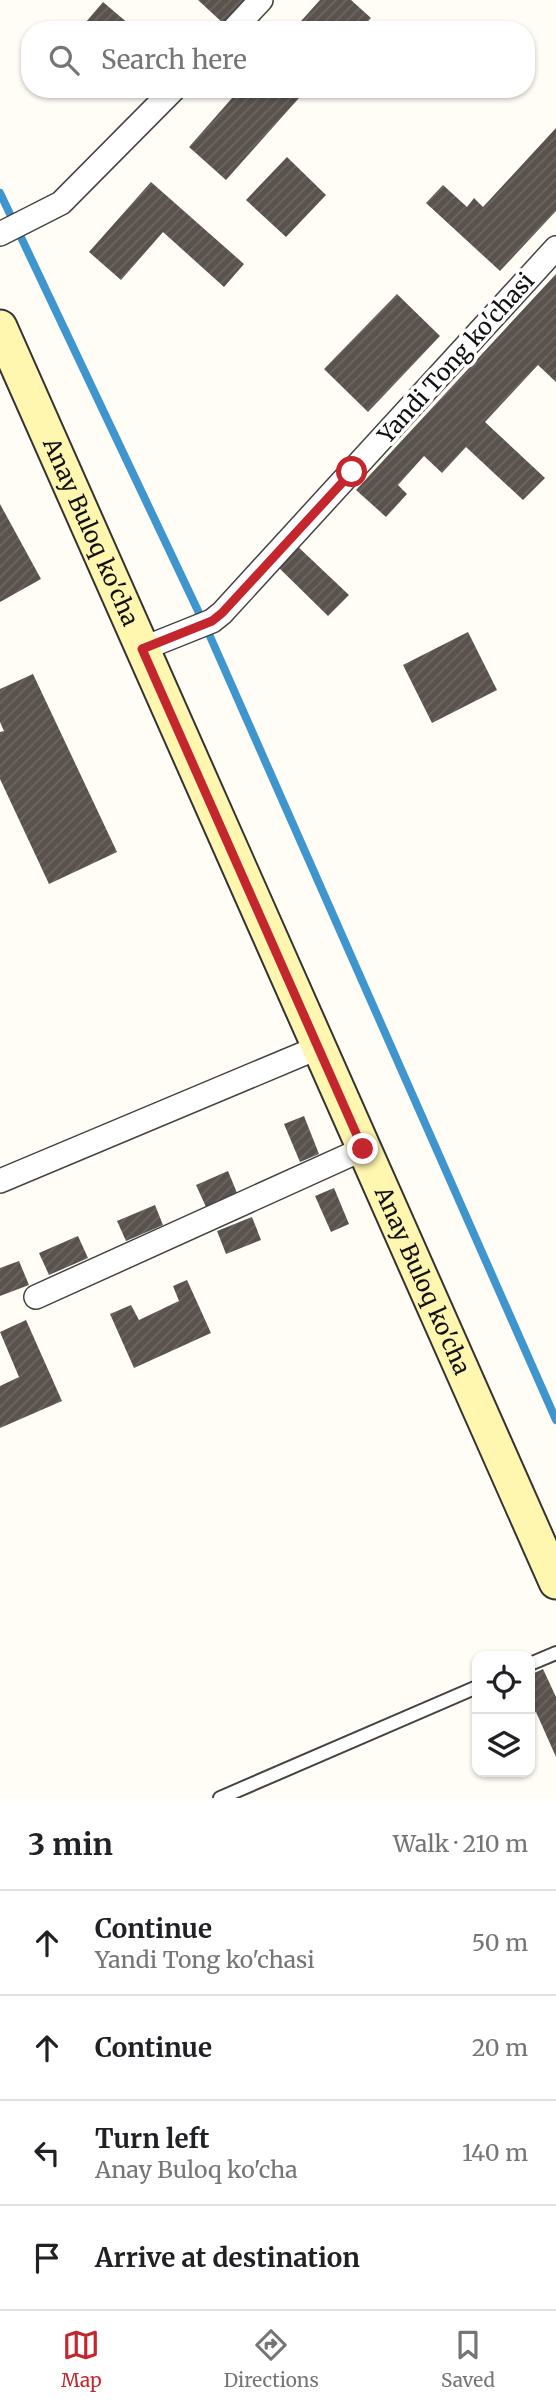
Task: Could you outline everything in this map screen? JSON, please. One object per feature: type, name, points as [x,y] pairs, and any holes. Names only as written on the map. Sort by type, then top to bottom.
[{"type":"main road","name":"Anay Buloq ko'cha","points":[[2,338],[155,644],[317,1048],[556,1582]]},
{"type":"street","points":[[241,21],[261,0]]},
{"type":"street","points":[[0,234],[61,203],[165,98]]},
{"type":"street","name":"Yandi Tong ko'chasi","points":[[155,644],[212,621],[222,613],[556,248]]},
{"type":"street","points":[[0,1181],[317,1048]]},
{"type":"street","points":[[36,1297],[363,1149]]},
{"type":"lane","points":[[535,1662],[556,1653]]},
{"type":"lane","points":[[220,1798],[472,1689]]},
{"type":"building","points":[[198,0],[249,0],[229,21],[221,21]]},
{"type":"building","points":[[320,0],[351,0],[371,18],[368,21],[301,21]]},
{"type":"building","points":[[103,2],[125,21],[87,21]]},
{"type":"building","points":[[232,98],[299,98],[226,180],[189,147]]},
{"type":"building","points":[[556,128],[556,211],[500,271],[426,203],[443,185],[467,207],[474,198],[483,207]]},
{"type":"building","points":[[287,157],[326,195],[286,237],[246,200]]},
{"type":"building","points":[[151,182],[244,264],[224,287],[163,232],[121,280],[89,252]]},
{"type":"building","points":[[556,274],[556,382],[538,365],[485,422],[545,478],[523,500],[466,447],[442,473],[424,456],[398,485],[407,494],[386,517],[356,490]]},
{"type":"building","points":[[397,294],[440,336],[368,412],[324,369]]},
{"type":"building","points":[[0,504],[41,579],[0,602]]},
{"type":"building","points":[[294,543],[349,595],[328,616],[274,563]]},
{"type":"building","points":[[468,632],[497,690],[432,723],[403,665]]},
{"type":"building","points":[[33,674],[117,852],[49,884],[0,779],[0,732],[4,731],[0,722],[0,689]]},
{"type":"building","points":[[304,1116],[319,1154],[300,1162],[284,1124]]},
{"type":"building","points":[[228,1171],[237,1193],[206,1207],[196,1185]]},
{"type":"building","points":[[334,1188],[349,1224],[331,1232],[315,1196]]},
{"type":"building","points":[[155,1205],[163,1225],[126,1241],[117,1221]]},
{"type":"building","points":[[252,1217],[261,1240],[226,1254],[217,1231]]},
{"type":"building","points":[[78,1236],[88,1258],[49,1275],[39,1253]]},
{"type":"building","points":[[19,1261],[29,1285],[0,1296],[0,1268]]},
{"type":"building","points":[[187,1280],[211,1333],[134,1368],[110,1314],[131,1305],[139,1320],[179,1301],[173,1286]]},
{"type":"building","points":[[26,1320],[62,1401],[0,1428],[0,1386],[19,1377],[0,1332]]},
{"type":"building","points":[[543,1669],[556,1697],[556,1757],[535,1712],[535,1673]]},
{"type":"waterway","points":[[0,193],[209,634],[556,1420]]},
{"type":"route","points":[[352,472],[222,613],[212,621],[142,649],[363,1149]]}]
